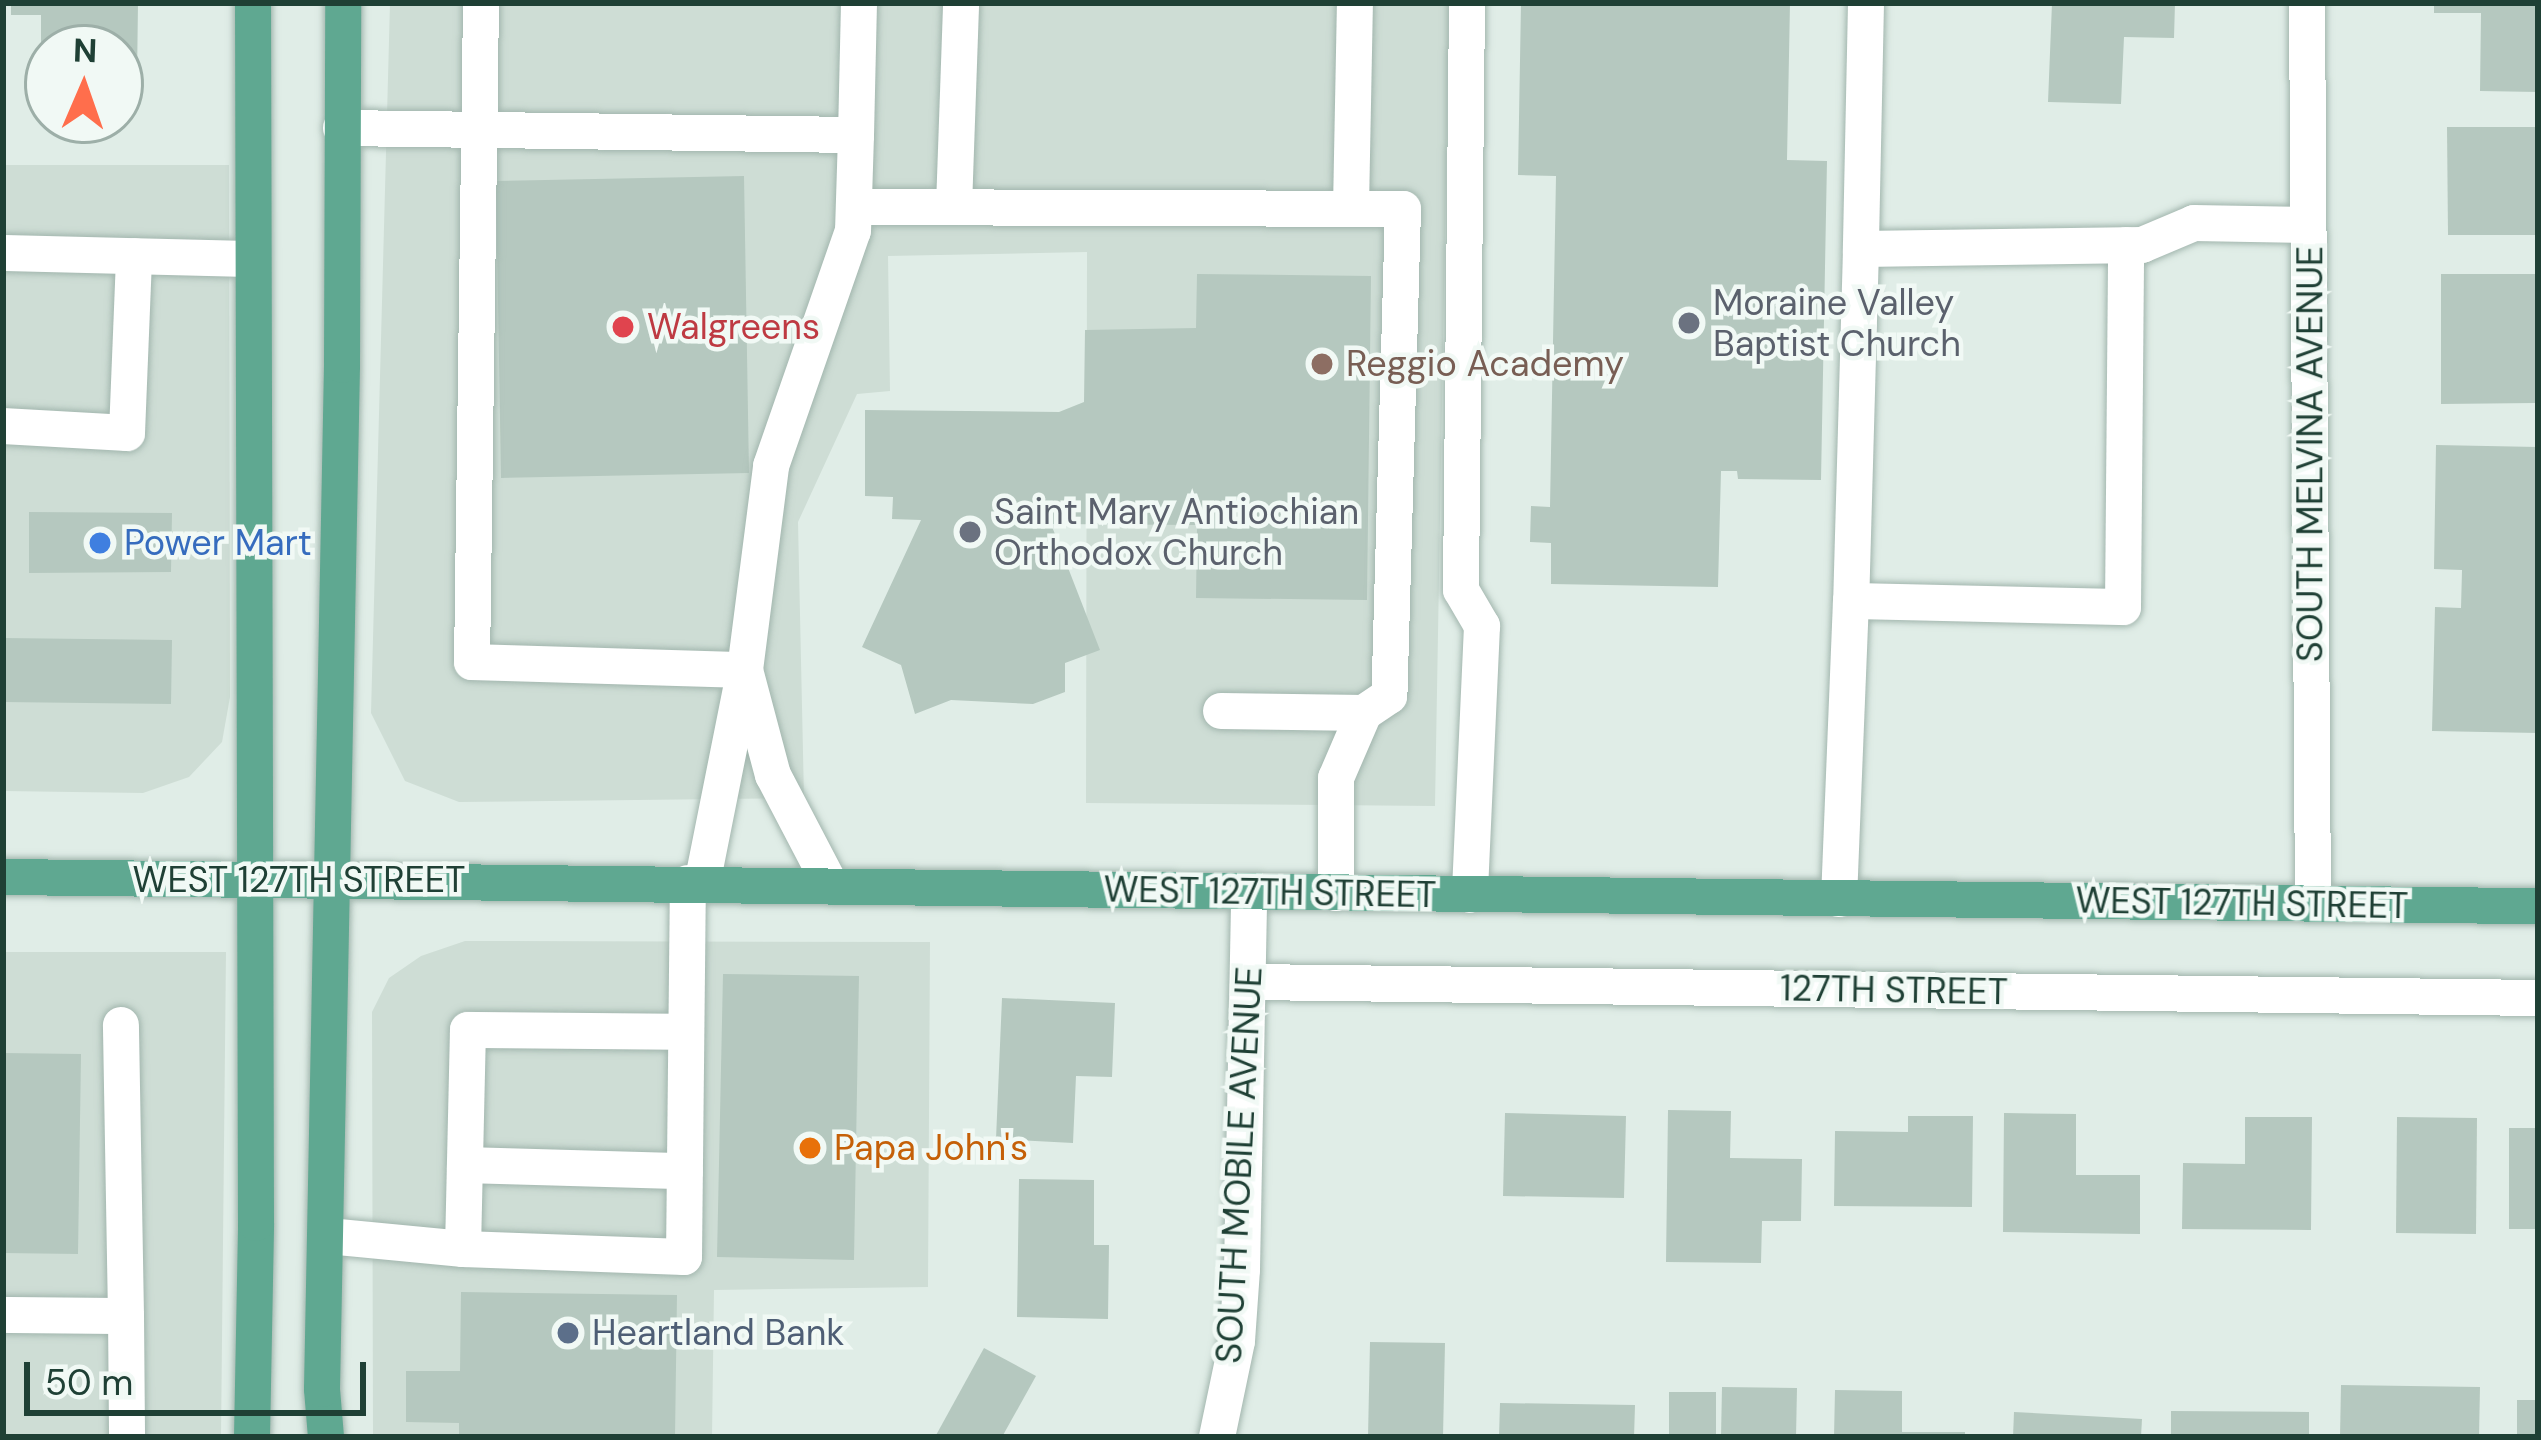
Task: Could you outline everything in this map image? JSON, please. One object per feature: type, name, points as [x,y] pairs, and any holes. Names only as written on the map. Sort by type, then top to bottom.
[{"type":"main road","points":[[252,1437],[256,880],[253,3]]},
{"type":"main road","points":[[326,1437],[322,1389],[328,1236],[343,3]]},
{"type":"main road","name":"WEST 127TH STREET","points":[[3,877],[2538,906]]},
{"type":"street","points":[[481,3],[472,662],[745,670]]},
{"type":"street","points":[[328,1236],[463,1249],[684,1257],[686,1032],[695,884],[745,670],[771,466],[854,231],[859,3]]},
{"type":"street","points":[[954,207],[961,3]]},
{"type":"street","points":[[1351,208],[1355,3]]},
{"type":"street","points":[[1467,3],[1461,590],[1482,626],[1470,895]]},
{"type":"street","points":[[1839,899],[1866,3]]},
{"type":"street","name":"SOUTH MELVINA AVENUE","points":[[2307,3],[2313,904]]},
{"type":"street","points":[[341,128],[856,135]]},
{"type":"street","points":[[854,207],[1403,208],[1389,696],[1364,713],[1336,778],[1336,893]]},
{"type":"street","points":[[1861,249],[2142,245],[2194,223],[2308,225]]},
{"type":"street","points":[[1851,602],[2122,607],[2126,245]]},
{"type":"street","points":[[3,253],[251,259]]},
{"type":"street","points":[[3,426],[127,433],[134,256]]},
{"type":"street","points":[[745,670],[773,775],[831,886]]},
{"type":"street","points":[[1221,711],[1364,713]]},
{"type":"street","name":"SOUTH MOBILE AVENUE","points":[[1217,1437],[1237,1341],[1242,1269],[1249,892]]},
{"type":"street","name":"127TH STREET","points":[[1249,982],[2538,998]]},
{"type":"street","points":[[121,1025],[127,1437]]},
{"type":"street","points":[[463,1249],[469,1030],[686,1032]]},
{"type":"street","points":[[466,1166],[685,1171]]},
{"type":"street","points":[[3,1315],[127,1316]]},
{"type":"shaded area","points":[[390,3],[1449,3],[1435,806],[1086,803],[1087,252],[888,256],[890,391],[857,394],[798,522],[804,798],[459,802],[405,781],[371,713]]},
{"type":"shaded area","points":[[3,165],[229,165],[230,697],[222,742],[189,777],[143,793],[3,791]]},
{"type":"shaded area","points":[[465,941],[930,942],[928,1287],[714,1290],[712,1437],[373,1437],[372,1012],[389,978],[421,956]]},
{"type":"shaded area","points":[[3,952],[226,952],[221,1437],[3,1437]]},
{"type":"building","points":[[11,3],[138,3],[138,24],[41,24],[41,15],[11,15]]},
{"type":"building","name":"Moraine Valley Baptist Church","points":[[1521,3],[1790,3],[1787,160],[1827,161],[1821,480],[1738,479],[1737,471],[1721,471],[1718,587],[1551,584],[1551,543],[1530,542],[1531,506],[1550,507],[1556,176],[1518,175]]},
{"type":"building","points":[[2052,3],[2175,3],[2174,38],[2124,37],[2121,104],[2048,102]]},
{"type":"building","points":[[2434,3],[2538,3],[2538,92],[2480,91],[2481,13],[2434,13]]},
{"type":"building","points":[[2447,127],[2535,127],[2535,235],[2448,235]]},
{"type":"building","name":"Walgreens","points":[[744,176],[749,473],[501,478],[496,181]]},
{"type":"building","points":[[1197,274],[1371,276],[1367,600],[1196,598],[1197,525],[1051,524],[1100,650],[1065,663],[1065,692],[1033,704],[951,700],[915,714],[901,665],[862,647],[921,520],[892,519],[893,497],[865,496],[865,410],[1059,412],[1084,402],[1085,330],[1196,328]]},
{"type":"building","points":[[2441,274],[2538,274],[2535,403],[2441,404]]},
{"type":"building","points":[[2436,445],[2538,447],[2538,733],[2432,731],[2435,607],[2461,608],[2462,570],[2434,569]]},
{"type":"building","name":"Power Mart","points":[[29,512],[172,513],[171,572],[29,573]]},
{"type":"building","name":"Power Mart","points":[[3,638],[172,640],[171,704],[3,702]]},
{"type":"building","points":[[723,974],[859,976],[854,1260],[717,1257]]},
{"type":"building","points":[[1002,998],[1115,1003],[1112,1077],[1076,1076],[1073,1143],[996,1139]]},
{"type":"building","points":[[3,1053],[81,1054],[78,1254],[3,1253]]},
{"type":"building","points":[[1668,1110],[1731,1111],[1730,1158],[1802,1159],[1801,1221],[1762,1221],[1761,1263],[1666,1262]]},
{"type":"building","points":[[1505,1113],[1626,1116],[1624,1198],[1503,1196]]},
{"type":"building","points":[[2004,1113],[2076,1114],[2076,1175],[2140,1175],[2140,1234],[2003,1232]]},
{"type":"building","points":[[1908,1116],[1973,1116],[1972,1207],[1834,1206],[1835,1131],[1908,1132]]},
{"type":"building","points":[[2245,1117],[2312,1117],[2311,1230],[2182,1229],[2183,1163],[2245,1164]]},
{"type":"building","points":[[2397,1117],[2477,1118],[2476,1234],[2396,1233]]},
{"type":"building","points":[[2509,1128],[2538,1128],[2538,1229],[2509,1229]]},
{"type":"building","points":[[1019,1179],[1094,1180],[1094,1245],[1109,1245],[1108,1319],[1017,1317]]},
{"type":"building","name":"Heartland Bank","points":[[461,1292],[677,1295],[675,1437],[459,1437],[459,1423],[406,1422],[406,1371],[460,1371]]},
{"type":"building","points":[[1370,1342],[1445,1343],[1443,1437],[1368,1437]]},
{"type":"building","points":[[984,1348],[1036,1376],[1002,1437],[935,1437]]},
{"type":"building","points":[[2341,1385],[2480,1387],[2479,1437],[2340,1437]]},
{"type":"building","points":[[1722,1387],[1797,1388],[1796,1437],[1721,1437]]},
{"type":"building","points":[[1835,1390],[1902,1391],[1902,1432],[1965,1432],[1965,1437],[1834,1437]]},
{"type":"building","points":[[1669,1392],[1716,1392],[1716,1437],[1669,1437]]},
{"type":"building","points":[[2517,1400],[2538,1400],[2538,1437],[2517,1437]]},
{"type":"building","points":[[1500,1403],[1635,1405],[1634,1437],[1499,1437]]},
{"type":"building","points":[[2171,1411],[2309,1412],[2309,1437],[2171,1437]]},
{"type":"building","points":[[2014,1412],[2142,1419],[2141,1437],[2013,1437]]},
{"type":"place","name":"Moraine Valley Baptist Church","points":[[1689,323]]},
{"type":"place","name":"Walgreens","points":[[623,327]]},
{"type":"place","name":"Reggio Academy","points":[[1322,364]]},
{"type":"place","name":"Saint Mary Antiochian Orthodox Church","points":[[970,532]]},
{"type":"place","name":"Power Mart","points":[[100,543]]},
{"type":"place","name":"Papa John's","points":[[810,1148]]},
{"type":"place","name":"Heartland Bank","points":[[568,1333]]}]
